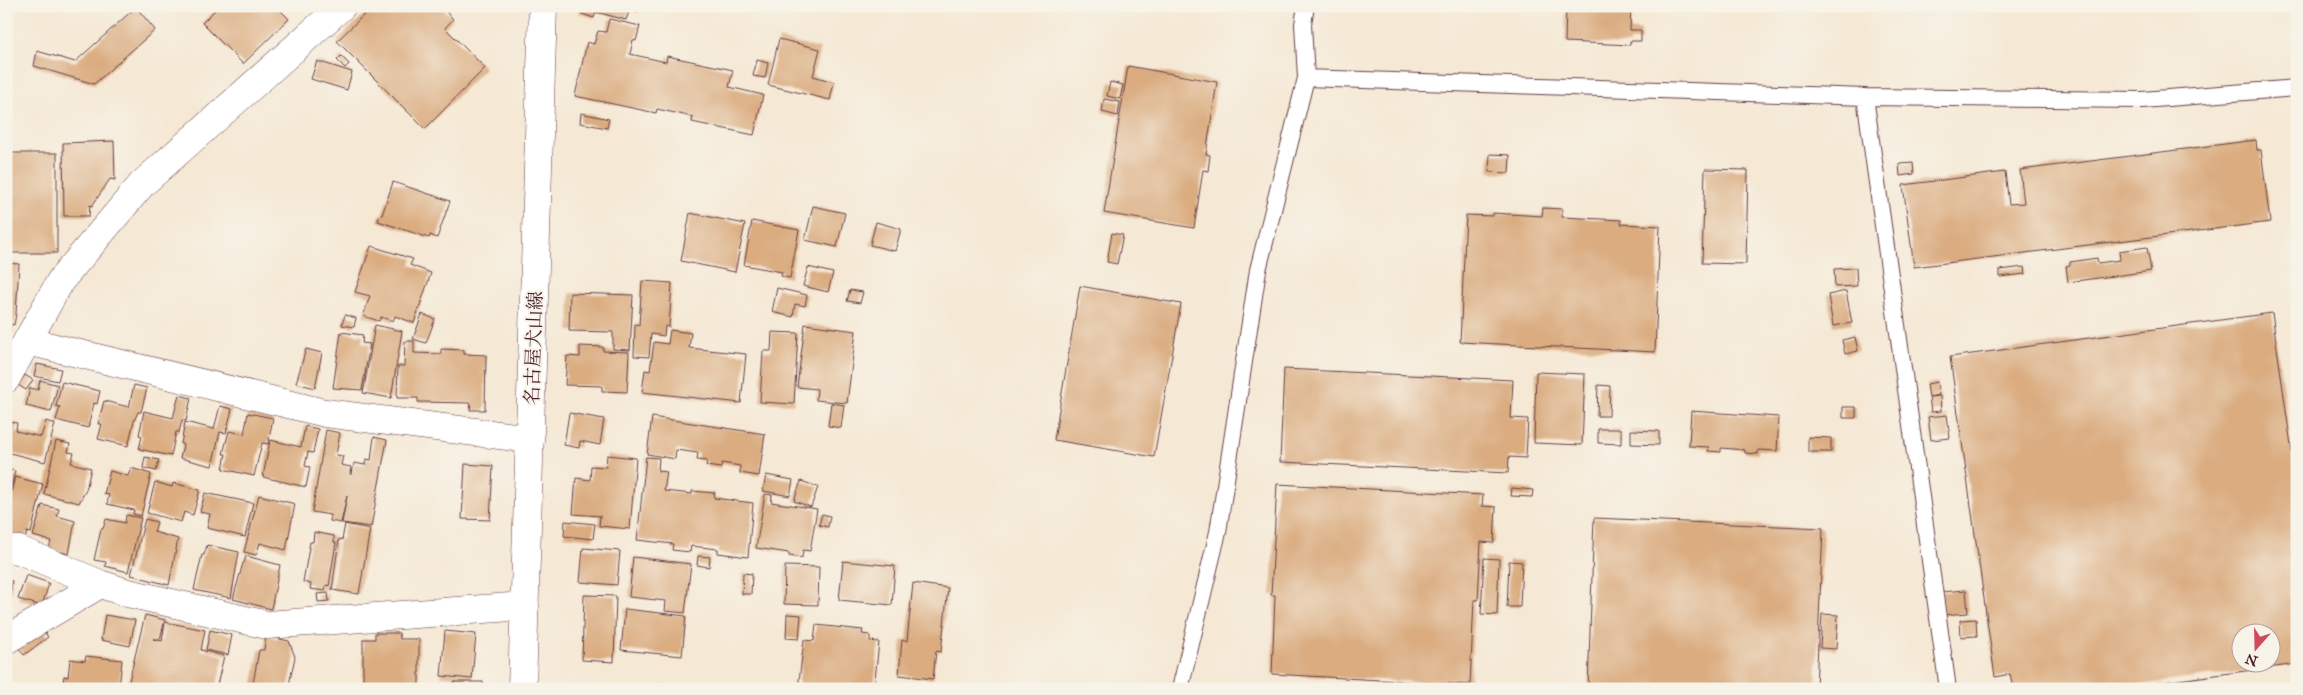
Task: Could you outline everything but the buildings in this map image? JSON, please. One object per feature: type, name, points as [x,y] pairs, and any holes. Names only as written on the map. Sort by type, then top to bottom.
[{"type":"street","points":[[6,379],[61,280],[142,184],[342,6]]},
{"type":"street","name":"名古屋犬山線","points":[[522,689],[542,6]]},
{"type":"street","points":[[27,341],[325,413],[530,439]]},
{"type":"street","points":[[6,549],[20,550],[100,584],[128,593],[267,625],[524,606]]},
{"type":"street","points":[[6,640],[100,584]]},
{"type":"lane","points":[[1180,689],[1218,532],[1258,270],[1306,78],[1302,24],[1306,6]]},
{"type":"lane","points":[[1306,78],[1865,97],[2142,100],[2297,88]]},
{"type":"lane","points":[[1865,97],[1948,689]]}]
